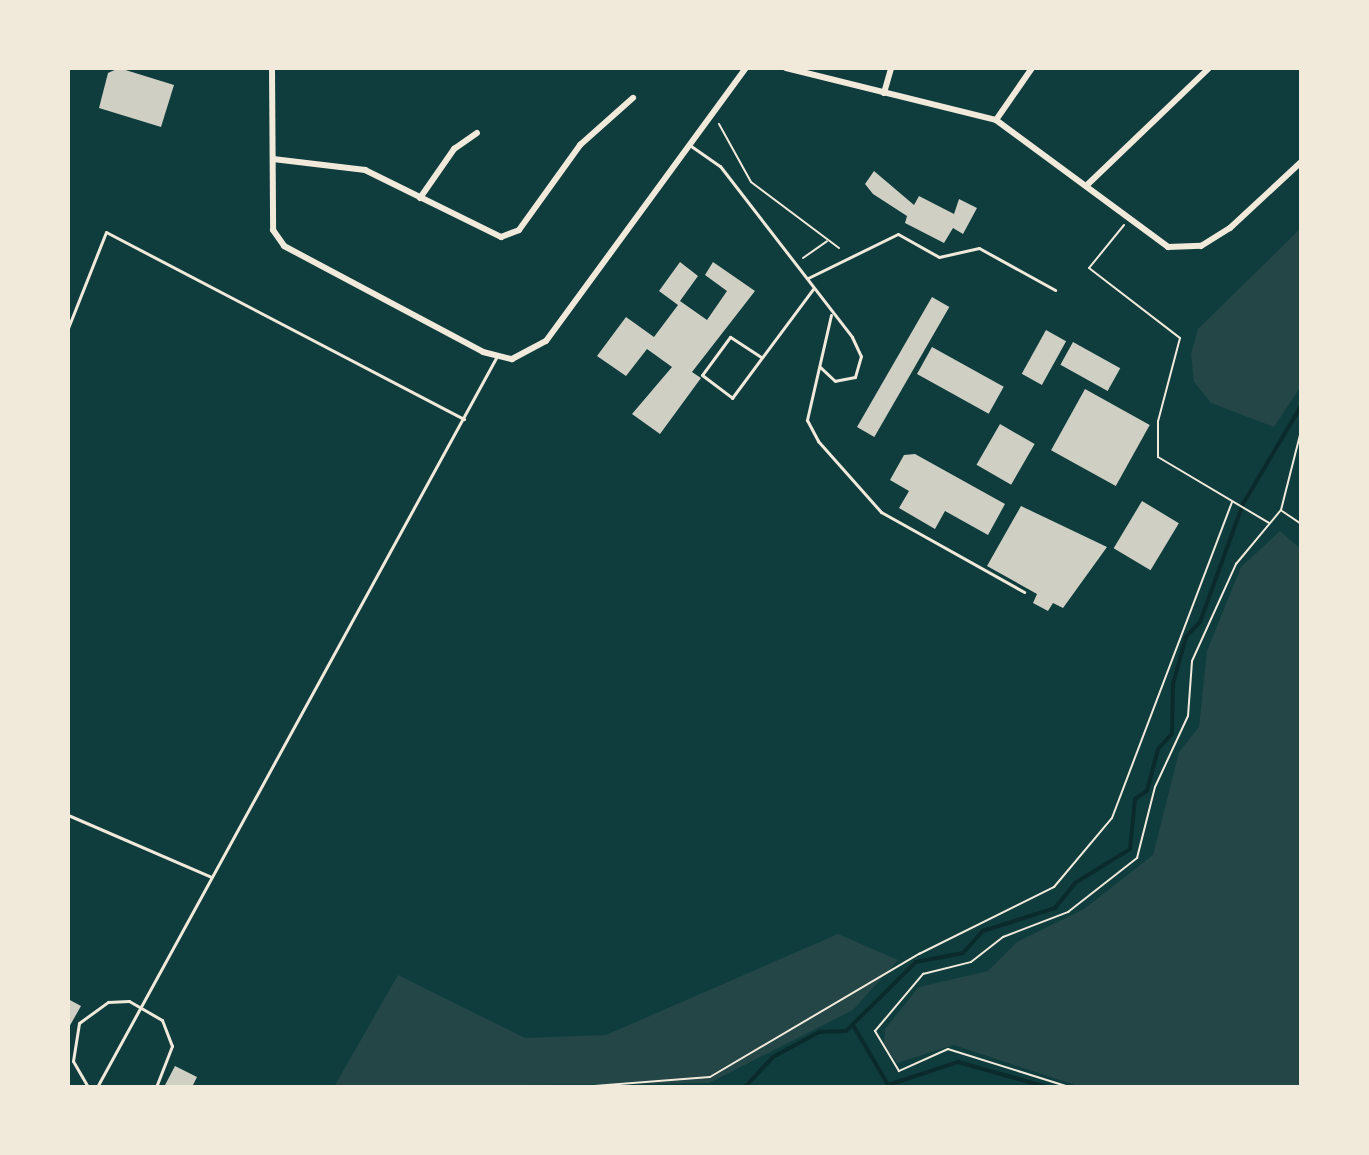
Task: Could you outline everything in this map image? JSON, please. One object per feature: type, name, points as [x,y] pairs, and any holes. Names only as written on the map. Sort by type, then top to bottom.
[{"type":"street","points":[[272,68],[273,230],[284,246],[496,358],[537,351],[746,68]]},
{"type":"street","points":[[786,68],[996,120],[1086,186],[1127,221],[1168,247],[1201,246],[1301,162]]},
{"type":"street","points":[[884,93],[891,68]]},
{"type":"street","points":[[996,120],[1032,68]]},
{"type":"street","points":[[1086,186],[1209,68]]},
{"type":"street","points":[[273,159],[365,170],[482,233],[519,230],[580,145],[633,98]]},
{"type":"street","points":[[420,198],[454,149],[477,133]]},
{"type":"lane","points":[[690,145],[720,166],[808,278],[831,315],[852,337],[860,367],[845,382],[820,367]]},
{"type":"lane","points":[[68,328],[106,232],[464,419]]},
{"type":"lane","points":[[808,278],[898,234],[939,257],[979,248],[1055,290]]},
{"type":"lane","points":[[761,357],[730,337],[702,375],[732,398],[813,289]]},
{"type":"lane","points":[[831,315],[807,420],[881,512],[1024,592]]},
{"type":"lane","points":[[97,1087],[139,1004],[496,358]]},
{"type":"lane","points":[[68,815],[211,877]]},
{"type":"lane","points":[[88,1087],[73,1061],[79,1023],[108,1002],[139,1004],[162,1020],[172,1046],[156,1087]]},
{"type":"path","points":[[713,113],[751,182],[839,248]]},
{"type":"path","points":[[1127,221],[1089,268],[1180,338],[1158,421],[1158,457],[1232,502],[1252,509],[1270,524]]},
{"type":"path","points":[[795,264],[828,240]]},
{"type":"path","points":[[1069,1087],[948,1049],[899,1071],[875,1031],[923,974],[971,962],[1003,937],[1068,912],[1137,858],[1155,787],[1188,716],[1192,661],[1236,564],[1281,510],[1301,431]]},
{"type":"path","points":[[581,1087],[710,1077],[919,954],[1054,887],[1112,818],[1232,502]]},
{"type":"path","points":[[1281,510],[1301,524]]},
{"type":"shaded area","points":[[1301,228],[1301,386],[1274,427],[1211,403],[1194,382],[1191,354],[1198,329]]},
{"type":"shaded area","points":[[1280,531],[1301,549],[1301,1087],[1081,1087],[954,1045],[897,1063],[884,1045],[885,1029],[919,987],[988,971],[1017,942],[1084,909],[1153,855],[1179,752],[1199,727],[1207,651],[1241,567]]},
{"type":"shaded area","points":[[838,934],[898,960],[853,1010],[709,1083],[334,1087],[398,975],[525,1038],[606,1035]]},
{"type":"building","points":[[119,68],[174,85],[161,127],[99,108],[108,73]]},
{"type":"building","points":[[874,171],[914,205],[919,196],[954,214],[959,199],[977,208],[963,234],[953,228],[944,243],[905,223],[907,216],[873,194],[865,184]]},
{"type":"building","points":[[680,262],[698,276],[680,301],[707,320],[727,291],[705,275],[713,262],[755,291],[692,372],[701,378],[660,434],[632,414],[672,367],[647,349],[626,376],[597,356],[626,317],[654,337],[678,305],[659,291]]},
{"type":"building","points":[[932,297],[949,307],[874,437],[857,427]]},
{"type":"building","points":[[1046,330],[1066,341],[1042,385],[1022,374]]},
{"type":"building","points":[[1073,342],[1120,368],[1108,391],[1060,365]]},
{"type":"building","points":[[932,347],[1004,387],[989,414],[917,374]]},
{"type":"building","points":[[1085,389],[1150,425],[1116,486],[1051,450]]},
{"type":"building","points":[[1000,424],[1035,444],[1011,485],[976,465]]},
{"type":"building","points":[[915,454],[1005,504],[988,535],[945,511],[935,529],[899,508],[909,491],[890,480],[904,455]]},
{"type":"building","points":[[1142,501],[1179,523],[1151,570],[1114,548]]},
{"type":"building","points":[[1021,506],[1107,547],[1063,608],[1053,603],[1048,611],[1033,603],[1037,594],[987,566]]},
{"type":"building","points":[[68,999],[81,1006],[68,1029]]},
{"type":"building","points":[[175,1066],[197,1077],[192,1087],[164,1087]]},
{"type":"waterway","points":[[745,1087],[773,1057],[819,1032],[846,1031],[916,962],[963,953],[983,931],[1055,908],[1075,883],[1130,849],[1135,799],[1147,791],[1158,749],[1172,734],[1173,684],[1186,637],[1200,622],[1243,504],[1301,406]]},
{"type":"waterway","points":[[853,1025],[888,1085],[958,1062],[1047,1087]]}]
